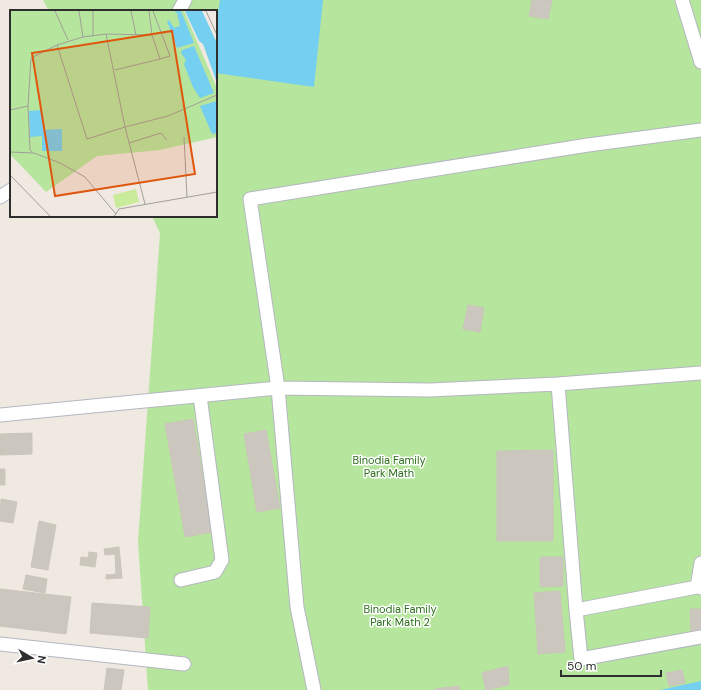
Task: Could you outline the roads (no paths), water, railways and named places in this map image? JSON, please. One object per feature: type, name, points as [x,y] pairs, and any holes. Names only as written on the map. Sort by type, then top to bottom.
[{"type":"street","points":[[180,10],[185,0]]},
{"type":"street","points":[[682,0],[701,62]]},
{"type":"street","points":[[314,690],[297,606],[278,388],[250,199],[588,145],[701,130]]},
{"type":"street","points":[[0,197],[10,191]]},
{"type":"street","points":[[0,415],[278,388],[430,390],[558,384],[701,373]]},
{"type":"street","points":[[558,384],[581,659],[701,637]]},
{"type":"street","points":[[181,580],[215,572],[222,560],[200,396]]},
{"type":"street","points":[[576,610],[699,588],[701,563]]},
{"type":"street","points":[[0,644],[184,664]]},
{"type":"water","points":[[220,0],[323,0],[314,87],[217,73],[217,20]]},
{"type":"water","points":[[701,681],[701,690],[660,690]]},
{"type":"park label","name":"Binodia Family Park Math","points":[[389,466]]},
{"type":"park label","name":"Binodia Family Park Math 2","points":[[400,615]]}]
